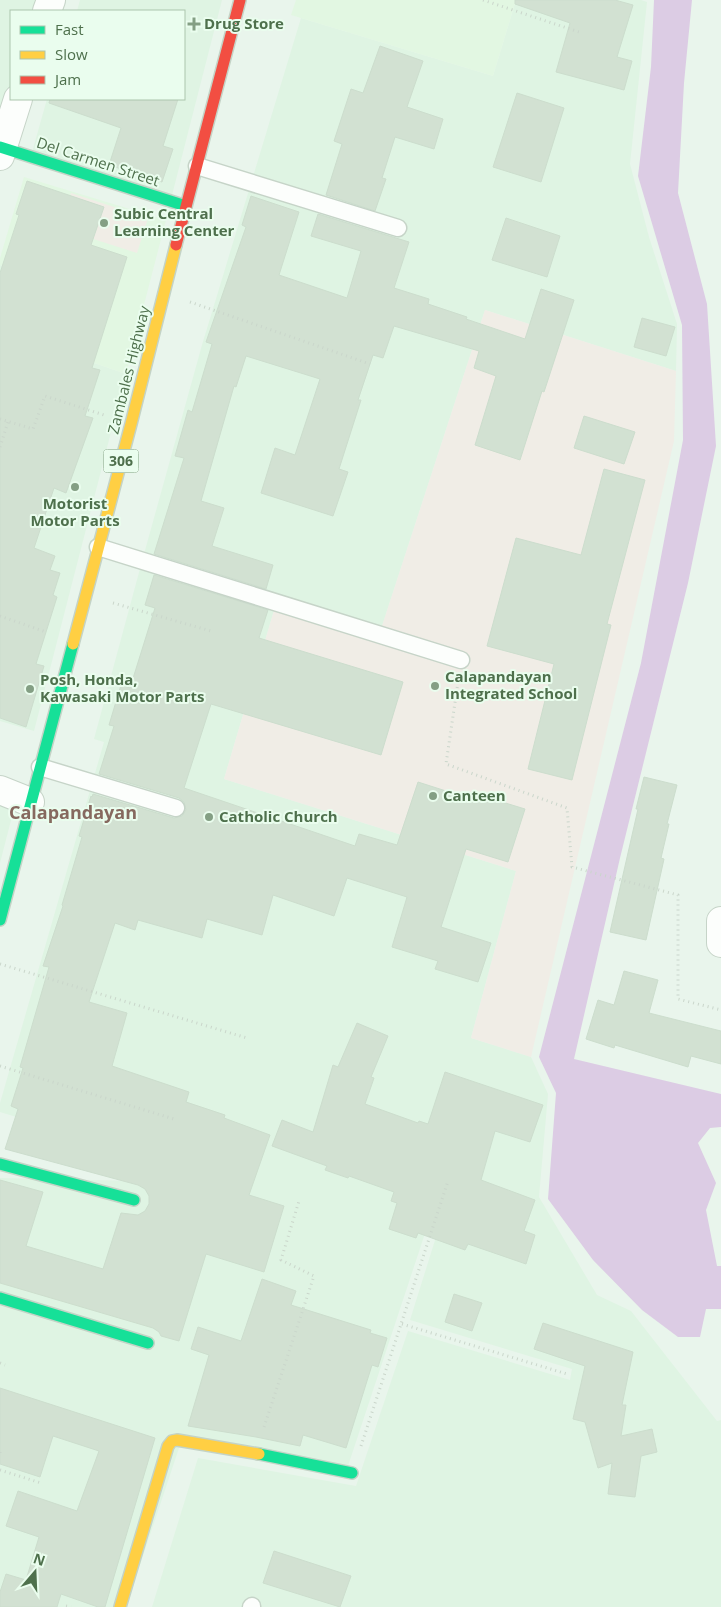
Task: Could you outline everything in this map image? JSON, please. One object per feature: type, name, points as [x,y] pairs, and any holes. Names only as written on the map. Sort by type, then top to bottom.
[{"type":"main road","name":"Zambales Highway","points":[[0,920],[131,424],[163,292],[240,0]]},
{"type":"main road","name":"Del Carmen Street","points":[[1,150],[186,206]]},
{"type":"main road","points":[[0,1164],[134,1200]]},
{"type":"main road","points":[[0,1298],[148,1342]]},
{"type":"main road","points":[[120,1607],[168,1446],[172,1441],[177,1440],[255,1453],[352,1473]]},
{"type":"street","points":[[1,150],[18,100]]},
{"type":"street","points":[[0,790],[30,802]]},
{"type":"street","points":[[721,921],[721,943]]},
{"type":"lane","points":[[197,166],[398,228]]},
{"type":"lane","points":[[98,547],[461,660]]},
{"type":"lane","points":[[40,767],[176,808]]},
{"type":"path","points":[[483,0],[582,33]]},
{"type":"path","points":[[163,292],[370,364]]},
{"type":"path","points":[[0,419],[33,430],[45,396],[131,424]]},
{"type":"path","points":[[0,447],[8,422]]},
{"type":"path","points":[[86,596],[211,631]]},
{"type":"path","points":[[0,616],[73,641]]},
{"type":"path","points":[[461,660],[446,764],[567,808],[572,867],[678,895],[678,999],[721,1010]]},
{"type":"path","points":[[0,964],[247,1038]]},
{"type":"path","points":[[0,1066],[174,1119]]},
{"type":"path","points":[[352,1473],[448,1181]]},
{"type":"path","points":[[255,1453],[314,1276],[280,1260],[299,1201]]},
{"type":"path","points":[[402,1324],[567,1374]]},
{"type":"path","points":[[0,1363],[5,1365]]},
{"type":"path","points":[[0,1470],[41,1483]]},
{"type":"path","points":[[66,1606],[71,1607]]},
{"type":"shaded area","points":[[0,0],[54,0],[50,10],[10,10],[11,100],[0,152]]},
{"type":"shaded area","points":[[80,0],[222,0],[170,203],[31,156],[47,100],[185,100],[185,10],[77,10]]},
{"type":"shaded area","points":[[296,0],[516,0],[493,76],[291,15]]},
{"type":"shaded area","points":[[516,0],[641,0],[647,2],[630,164],[649,237],[677,324],[676,371],[485,310],[382,626],[144,554],[202,345],[301,18],[493,76]]},
{"type":"shaded area","points":[[654,0],[692,0],[684,83],[678,193],[707,304],[716,446],[688,583],[620,858],[574,1059],[721,1094],[721,1127],[710,1128],[698,1143],[716,1183],[706,1210],[717,1266],[721,1266],[721,1309],[706,1309],[700,1337],[678,1337],[642,1310],[593,1260],[548,1199],[556,1093],[539,1057],[641,663],[683,440],[682,325],[638,176],[651,67]]},
{"type":"shaded area","points":[[24,177],[166,220],[126,374],[25,339],[44,280],[0,265],[0,258]]},
{"type":"shaded area","name":"Subic Central Learning Center","points":[[71,193],[148,218],[137,253],[59,228]]},
{"type":"shaded area","points":[[0,265],[44,280],[25,339],[126,374],[34,731],[0,721]]},
{"type":"shaded area","name":"Calapandayan Integrated School","points":[[485,310],[676,371],[674,441],[531,1057],[471,1038],[516,871],[224,779],[275,607],[144,554],[382,626]]},
{"type":"shaded area","points":[[141,565],[275,607],[224,779],[516,871],[471,1038],[531,1057],[548,1094],[539,1197],[597,1295],[631,1311],[717,1421],[721,1420],[721,1607],[152,1607],[198,1458],[356,1486],[408,1331],[570,1380],[572,1369],[410,1320],[457,1170],[447,1167],[348,1466],[182,1439],[126,1607],[0,1607],[0,1178],[231,1183],[0,1112],[0,1103],[104,742],[94,739]]},
{"type":"shaded area","points":[[0,793],[17,797],[0,863]]},
{"type":"building","points":[[515,0],[615,0],[633,5],[617,57],[632,61],[624,90],[556,72],[570,23],[515,4]]},
{"type":"building","points":[[380,46],[423,61],[407,107],[443,119],[434,149],[395,137],[382,178],[386,179],[375,211],[326,195],[342,144],[334,141],[351,89],[363,93]]},
{"type":"building","points":[[517,93],[564,108],[541,182],[493,167]]},
{"type":"building","points":[[50,100],[178,100],[163,146],[173,149],[162,182],[109,165],[121,128],[49,103]]},
{"type":"building","points":[[27,181],[104,207],[91,245],[127,257],[92,368],[100,370],[85,416],[93,418],[66,493],[54,488],[34,548],[55,556],[50,570],[60,573],[53,595],[57,597],[36,664],[44,666],[26,727],[0,718],[0,273],[19,215],[16,214]]},
{"type":"building","points":[[251,196],[299,212],[279,275],[347,298],[361,251],[311,236],[318,214],[409,242],[394,288],[429,299],[428,304],[467,317],[466,319],[525,339],[541,289],[574,300],[520,460],[475,445],[496,376],[474,368],[479,351],[394,326],[383,358],[373,355],[358,400],[361,400],[339,469],[348,472],[333,516],[261,493],[275,448],[295,455],[320,379],[246,356],[236,387],[234,386],[201,501],[224,508],[212,546],[273,565],[266,589],[154,554],[184,458],[175,456],[188,410],[192,412],[212,344],[206,342],[246,227],[242,225]]},
{"type":"building","points":[[506,218],[560,236],[547,277],[492,260]]},
{"type":"building","points":[[642,318],[675,327],[666,356],[634,347]]},
{"type":"building","points":[[584,416],[635,432],[624,464],[574,448]]},
{"type":"building","points":[[604,469],[645,480],[607,624],[611,625],[572,780],[528,769],[554,664],[487,646],[516,538],[581,555]]},
{"type":"building","points":[[154,575],[268,610],[259,638],[403,682],[381,755],[211,704],[184,788],[355,846],[359,834],[397,845],[418,782],[474,800],[476,794],[525,809],[508,862],[466,849],[441,927],[491,943],[478,982],[435,969],[438,961],[392,947],[407,897],[347,878],[334,916],[273,895],[262,935],[207,919],[202,938],[138,920],[135,930],[115,923],[89,1002],[127,1013],[112,1066],[189,1092],[186,1102],[225,1115],[224,1118],[270,1135],[249,1195],[284,1206],[264,1272],[206,1254],[179,1341],[161,1336],[153,1328],[0,1283],[0,1180],[43,1192],[26,1246],[103,1269],[121,1213],[138,1215],[145,1211],[149,1204],[149,1196],[145,1189],[138,1185],[5,1149],[18,1109],[11,1106],[23,1068],[20,1067],[49,967],[43,966],[63,906],[82,837],[79,836],[91,796],[93,794],[174,818],[182,816],[186,810],[184,802],[179,798],[99,774],[114,726],[109,725],[121,685],[130,688],[155,608],[145,605]]},
{"type":"building","points":[[644,777],[677,785],[667,824],[669,824],[661,858],[664,859],[646,940],[610,932]]},
{"type":"building","points":[[624,971],[658,980],[649,1013],[721,1031],[721,1064],[691,1056],[688,1067],[615,1045],[614,1048],[586,1039],[598,1000],[614,1005]]},
{"type":"building","points":[[357,1023],[388,1036],[371,1077],[374,1078],[365,1104],[418,1123],[419,1121],[428,1124],[445,1072],[543,1105],[530,1142],[495,1131],[481,1180],[535,1200],[524,1231],[535,1235],[526,1264],[468,1244],[465,1250],[418,1233],[416,1238],[389,1229],[397,1203],[391,1201],[394,1192],[349,1176],[348,1178],[325,1170],[327,1166],[272,1146],[282,1120],[313,1132],[333,1065],[338,1067]]},
{"type":"building","points":[[262,1279],[296,1291],[291,1305],[371,1330],[370,1333],[387,1338],[378,1367],[372,1365],[346,1448],[303,1435],[300,1446],[188,1426],[209,1355],[191,1349],[198,1327],[241,1341]]},
{"type":"building","points":[[454,1294],[482,1303],[472,1331],[445,1322]]},
{"type":"building","points":[[543,1323],[633,1352],[622,1405],[626,1405],[621,1436],[652,1429],[657,1452],[641,1456],[635,1497],[608,1494],[612,1463],[598,1468],[585,1422],[573,1419],[585,1366],[534,1349]]},
{"type":"building","points":[[0,1388],[155,1438],[105,1607],[98,1607],[61,1594],[57,1607],[0,1607],[0,1592],[6,1574],[26,1580],[39,1537],[6,1526],[18,1491],[77,1511],[99,1451],[53,1436],[40,1477],[0,1464]]},
{"type":"building","points":[[274,1551],[351,1576],[340,1607],[263,1583]]},
{"type":"traffic: fast","points":[[0,147],[186,206]]},
{"type":"traffic: fast","points":[[0,920],[73,644]]},
{"type":"traffic: fast","points":[[0,1164],[134,1200]]},
{"type":"traffic: fast","points":[[0,1298],[148,1343]]},
{"type":"traffic: fast","points":[[259,1454],[352,1473]]},
{"type":"traffic: slow","points":[[73,644],[176,245]]},
{"type":"traffic: slow","points":[[120,1607],[168,1446],[172,1441],[177,1440],[259,1454]]},
{"type":"traffic: jam","points":[[176,245],[240,0]]},
{"type":"place","name":"Drug Store","points":[[194,24]]},
{"type":"place","name":"Subic Central Learning Center","points":[[104,223]]},
{"type":"place","name":"Motorist Motor Parts","points":[[75,487]]},
{"type":"place","name":"Calapandayan Integrated School","points":[[435,686]]},
{"type":"place","name":"Posh, Honda, Kawasaki Motor Parts","points":[[30,689]]},
{"type":"place","name":"Canteen","points":[[433,796]]},
{"type":"place","name":"Catholic Church","points":[[209,817]]},
{"type":"district","name":"Calapandayan","points":[[73,813]]}]
